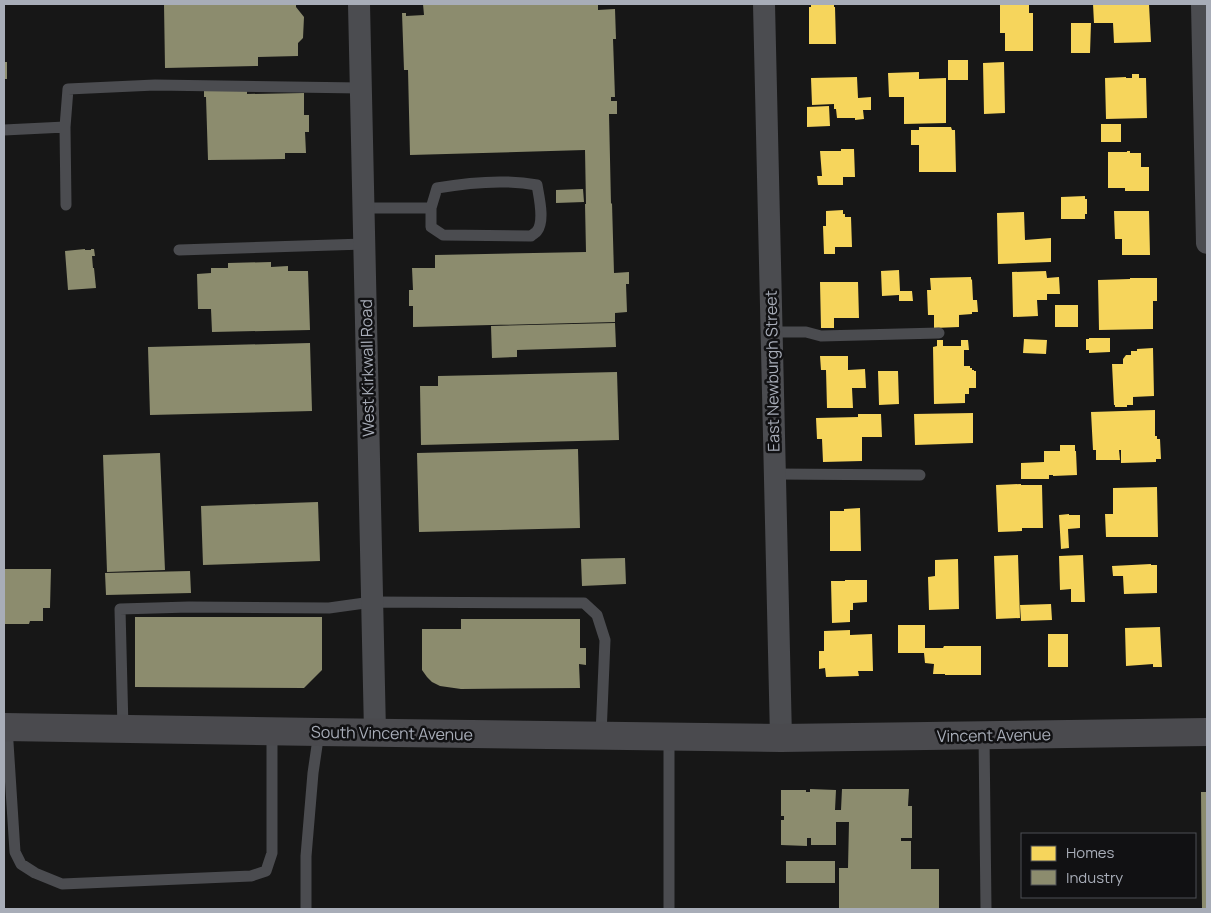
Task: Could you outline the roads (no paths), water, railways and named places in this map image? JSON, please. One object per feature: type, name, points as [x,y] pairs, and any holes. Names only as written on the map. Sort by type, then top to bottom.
[{"type":"street","name":"West Kirkwall Road","points":[[359,4],[374,732]]},
{"type":"street","name":"East Newburgh Street","points":[[764,4],[781,738]]},
{"type":"street","points":[[1202,4],[1207,243]]},
{"type":"street","name":"South Vincent Avenue","points":[[6,727],[781,738]]},
{"type":"street","name":"Vincent Avenue","points":[[781,738],[1207,732]]},
{"type":"lane","points":[[66,205],[65,128],[68,89],[155,85],[361,88]]},
{"type":"lane","points":[[4,130],[65,128]]},
{"type":"lane","points":[[522,182],[537,185],[541,204],[541,218],[538,230],[531,236],[443,235],[431,227],[431,208],[438,188],[463,183],[522,182]]},
{"type":"lane","points":[[363,208],[431,208]]},
{"type":"lane","points":[[179,250],[364,244]]},
{"type":"lane","points":[[772,332],[806,332],[821,336],[939,333]]},
{"type":"lane","points":[[775,474],[920,475]]},
{"type":"lane","points":[[123,729],[120,609],[189,606],[329,608],[372,602],[584,603],[596,615],[605,640],[601,735]]},
{"type":"lane","points":[[6,727],[15,852],[21,864],[35,873],[62,884],[251,876],[266,870],[272,853],[272,731]]},
{"type":"lane","points":[[306,909],[306,856],[313,773],[319,732]]},
{"type":"lane","points":[[984,735],[986,909]]},
{"type":"lane","points":[[669,736],[669,909]]}]
